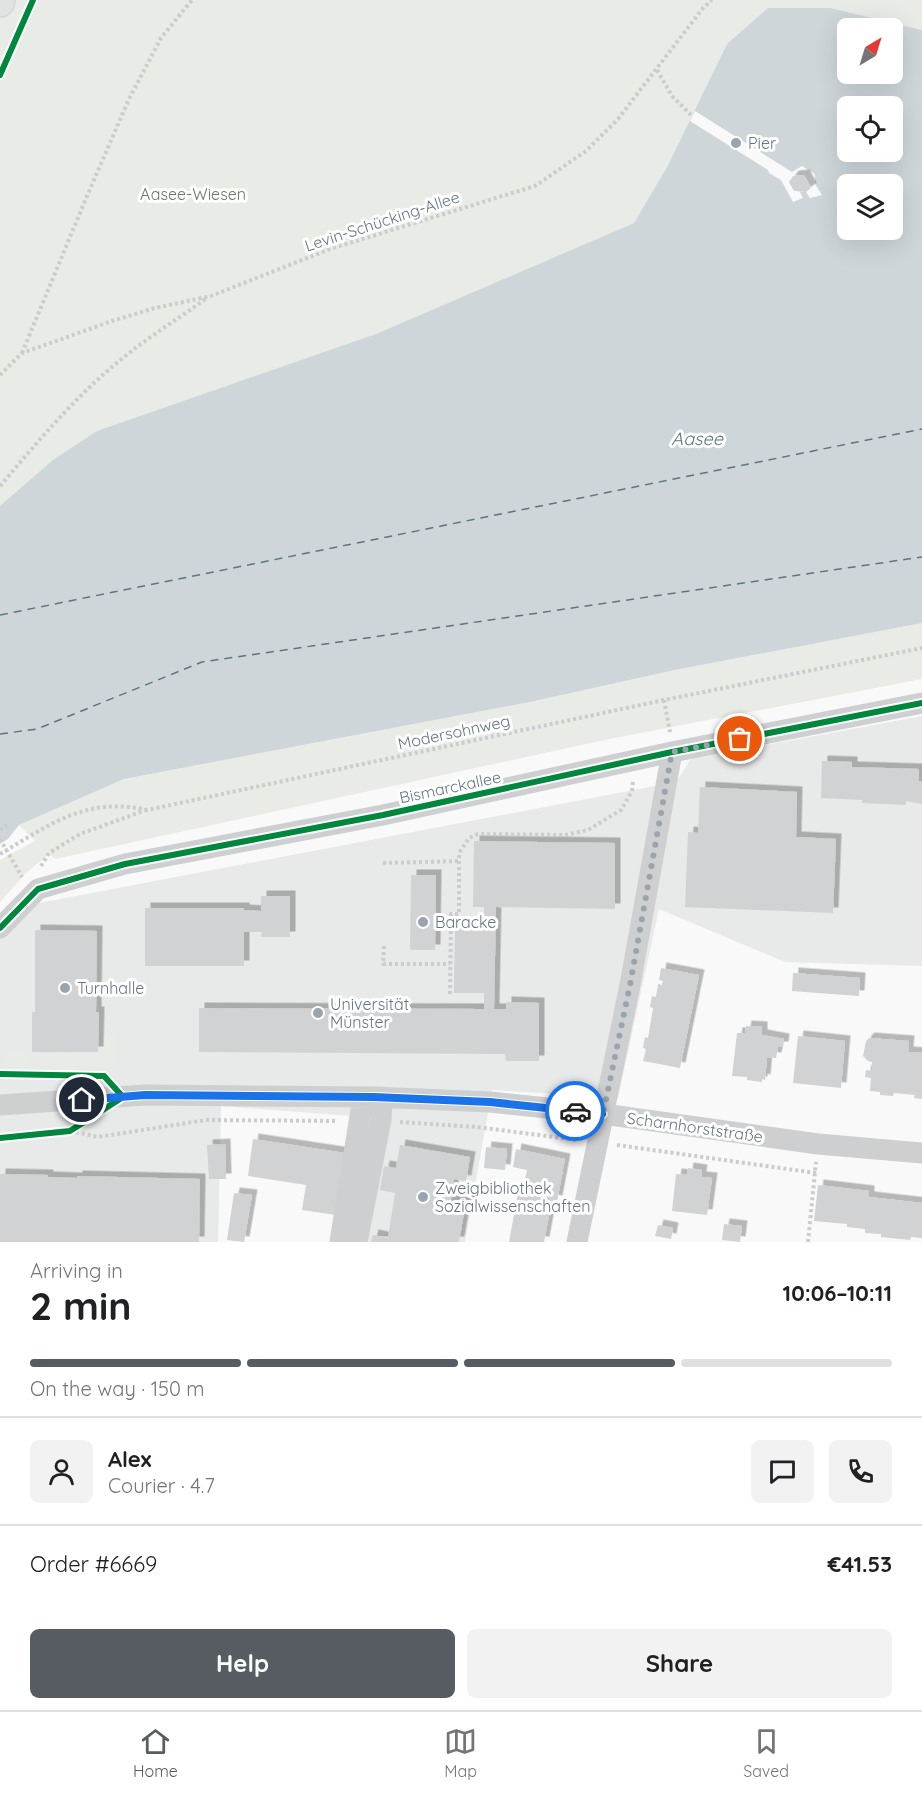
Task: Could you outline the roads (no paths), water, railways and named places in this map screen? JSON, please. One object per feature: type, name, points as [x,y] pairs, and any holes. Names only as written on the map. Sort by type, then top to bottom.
[{"type":"street","name":"Bismarckallee","points":[[0,928],[38,889],[125,864],[383,815],[636,760],[672,744],[922,703]]},
{"type":"street","points":[[577,1242],[630,985],[672,744]]},
{"type":"street","name":"Scharnhorststraße","points":[[0,1105],[145,1095],[372,1097],[490,1102],[603,1114],[818,1144],[922,1153]]},
{"type":"street","points":[[357,1242],[372,1097]]},
{"type":"street","points":[[340,1242],[371,1121]]},
{"type":"water","name":"Aasee","points":[[768,8],[831,8],[872,18],[837,18],[837,84],[903,84],[903,25],[922,30],[922,623],[675,670],[530,702],[124,779],[19,825],[8,839],[0,844],[0,506],[53,460],[97,431],[376,334],[634,223],[667,167],[727,44]]},
{"type":"place","name":"Pier","points":[[736,143]]},
{"type":"place","name":"Baracke","points":[[423,922]]},
{"type":"place","name":"Turnhalle","points":[[65,988]]},
{"type":"place","name":"Universität Münster","points":[[318,1013]]},
{"type":"place","name":"Zweigbibliothek Sozialwissenschaften","points":[[423,1197]]},
{"type":"park label","name":"Aasee-Wiesen","points":[[193,194]]}]
